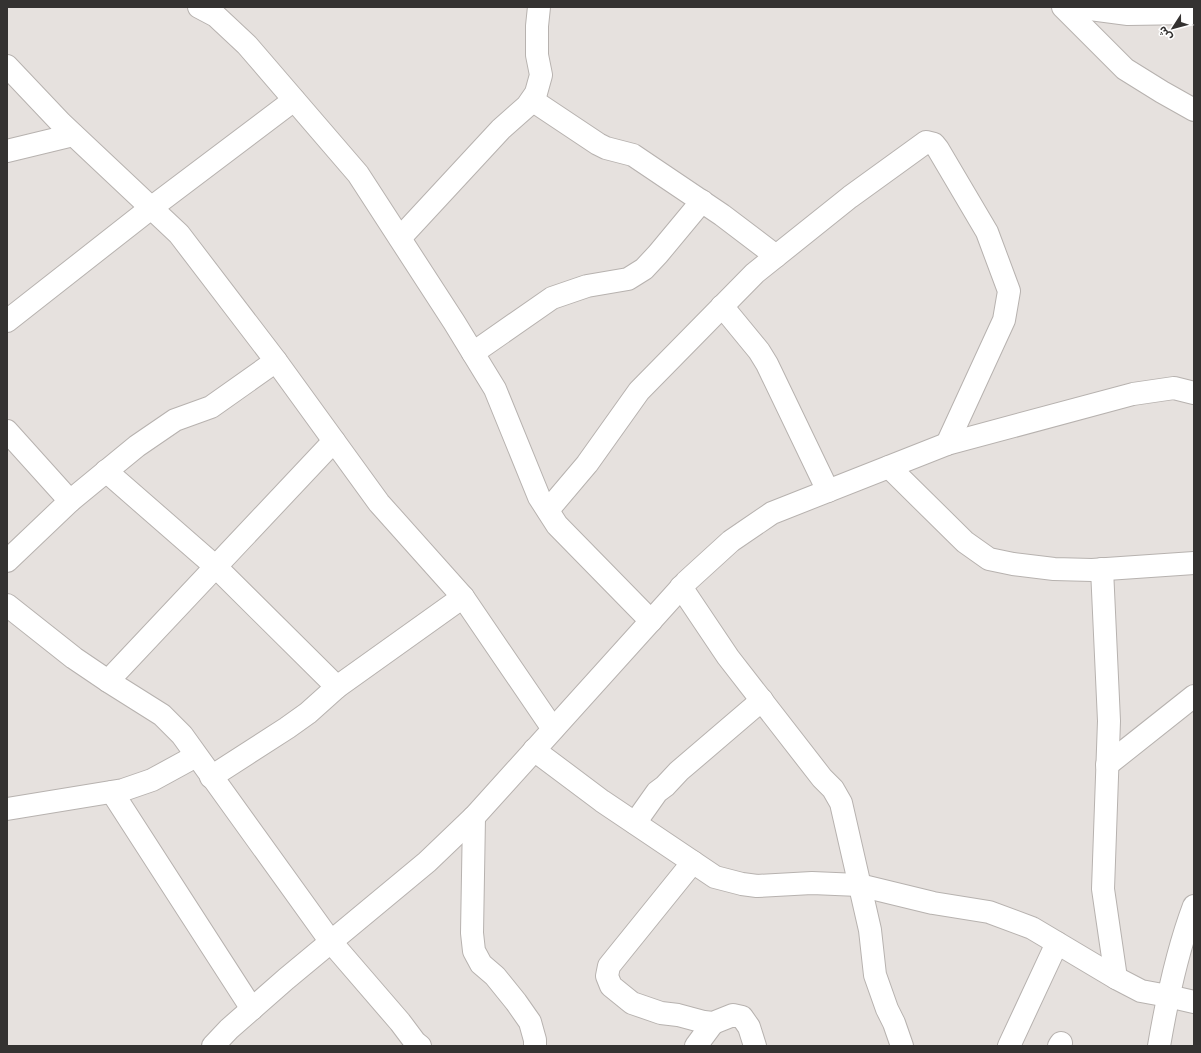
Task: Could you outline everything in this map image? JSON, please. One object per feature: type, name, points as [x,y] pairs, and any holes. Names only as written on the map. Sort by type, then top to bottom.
[{"type":"street","points":[[199,7],[216,16],[247,45],[358,174],[495,389],[539,497],[557,525],[651,621]]},
{"type":"street","points":[[400,238],[501,129],[532,100],[542,75],[537,55],[537,26],[539,7]]},
{"type":"street","points":[[1063,7],[1125,69],[1194,110]]},
{"type":"street","points":[[1075,7],[1128,14],[1194,13]]},
{"type":"street","points":[[7,66],[73,135],[179,234],[276,361],[379,503],[463,597],[553,729]]},
{"type":"street","points":[[7,321],[151,208],[294,100]]},
{"type":"street","points":[[532,100],[602,146],[633,155],[722,215],[776,256]]},
{"type":"street","points":[[7,151],[73,135]]},
{"type":"street","points":[[548,510],[587,464],[632,399],[755,273],[850,197],[926,142],[934,144],[938,149],[987,232],[1010,291],[1004,320],[947,444]]},
{"type":"street","points":[[473,353],[552,298],[587,286],[628,279],[644,269],[702,201]]},
{"type":"street","points":[[722,306],[759,351],[767,364],[828,491]]},
{"type":"street","points":[[7,561],[70,501],[137,446],[175,420],[211,407],[276,361]]},
{"type":"street","points":[[213,1046],[252,1009],[426,862],[474,817],[681,587],[731,541],[772,512],[947,444],[1133,394],[1174,388],[1194,393]]},
{"type":"street","points":[[7,431],[70,501]]},
{"type":"street","points":[[108,681],[334,441]]},
{"type":"street","points":[[889,467],[965,542],[989,559],[1013,564],[1054,569],[1102,569],[1194,563]]},
{"type":"street","points":[[106,471],[216,567],[337,687]]},
{"type":"street","points":[[1102,569],[1108,721],[1103,889],[1116,978]]},
{"type":"street","points":[[681,587],[728,657],[822,778],[833,788],[841,802],[870,930],[875,975],[902,1046]]},
{"type":"street","points":[[211,777],[308,713],[337,687],[463,597]]},
{"type":"street","points":[[7,605],[74,658],[162,715],[182,735],[331,942],[400,1022],[415,1045]]},
{"type":"street","points":[[1107,765],[1194,696]]},
{"type":"street","points":[[635,823],[657,792],[679,771],[762,700]]},
{"type":"street","points":[[534,750],[602,801],[715,877],[757,886],[812,883],[859,885],[933,903],[988,912],[1032,928],[1116,978],[1142,991],[1194,1002]]},
{"type":"street","points":[[7,808],[123,790],[152,780],[196,756]]},
{"type":"street","points":[[112,792],[252,1009]]},
{"type":"street","points":[[474,817],[472,933],[474,951],[481,964],[495,976],[530,1022],[535,1040],[535,1046]]},
{"type":"street","points":[[693,862],[609,966],[606,976],[611,986],[632,1003],[662,1013],[713,1023],[733,1015],[742,1017],[749,1027],[756,1046]]},
{"type":"street","points":[[1159,1046],[1168,996],[1186,926],[1194,906]]},
{"type":"street","points":[[1009,1046],[1057,943]]},
{"type":"street","points":[[696,1046],[713,1023]]}]
